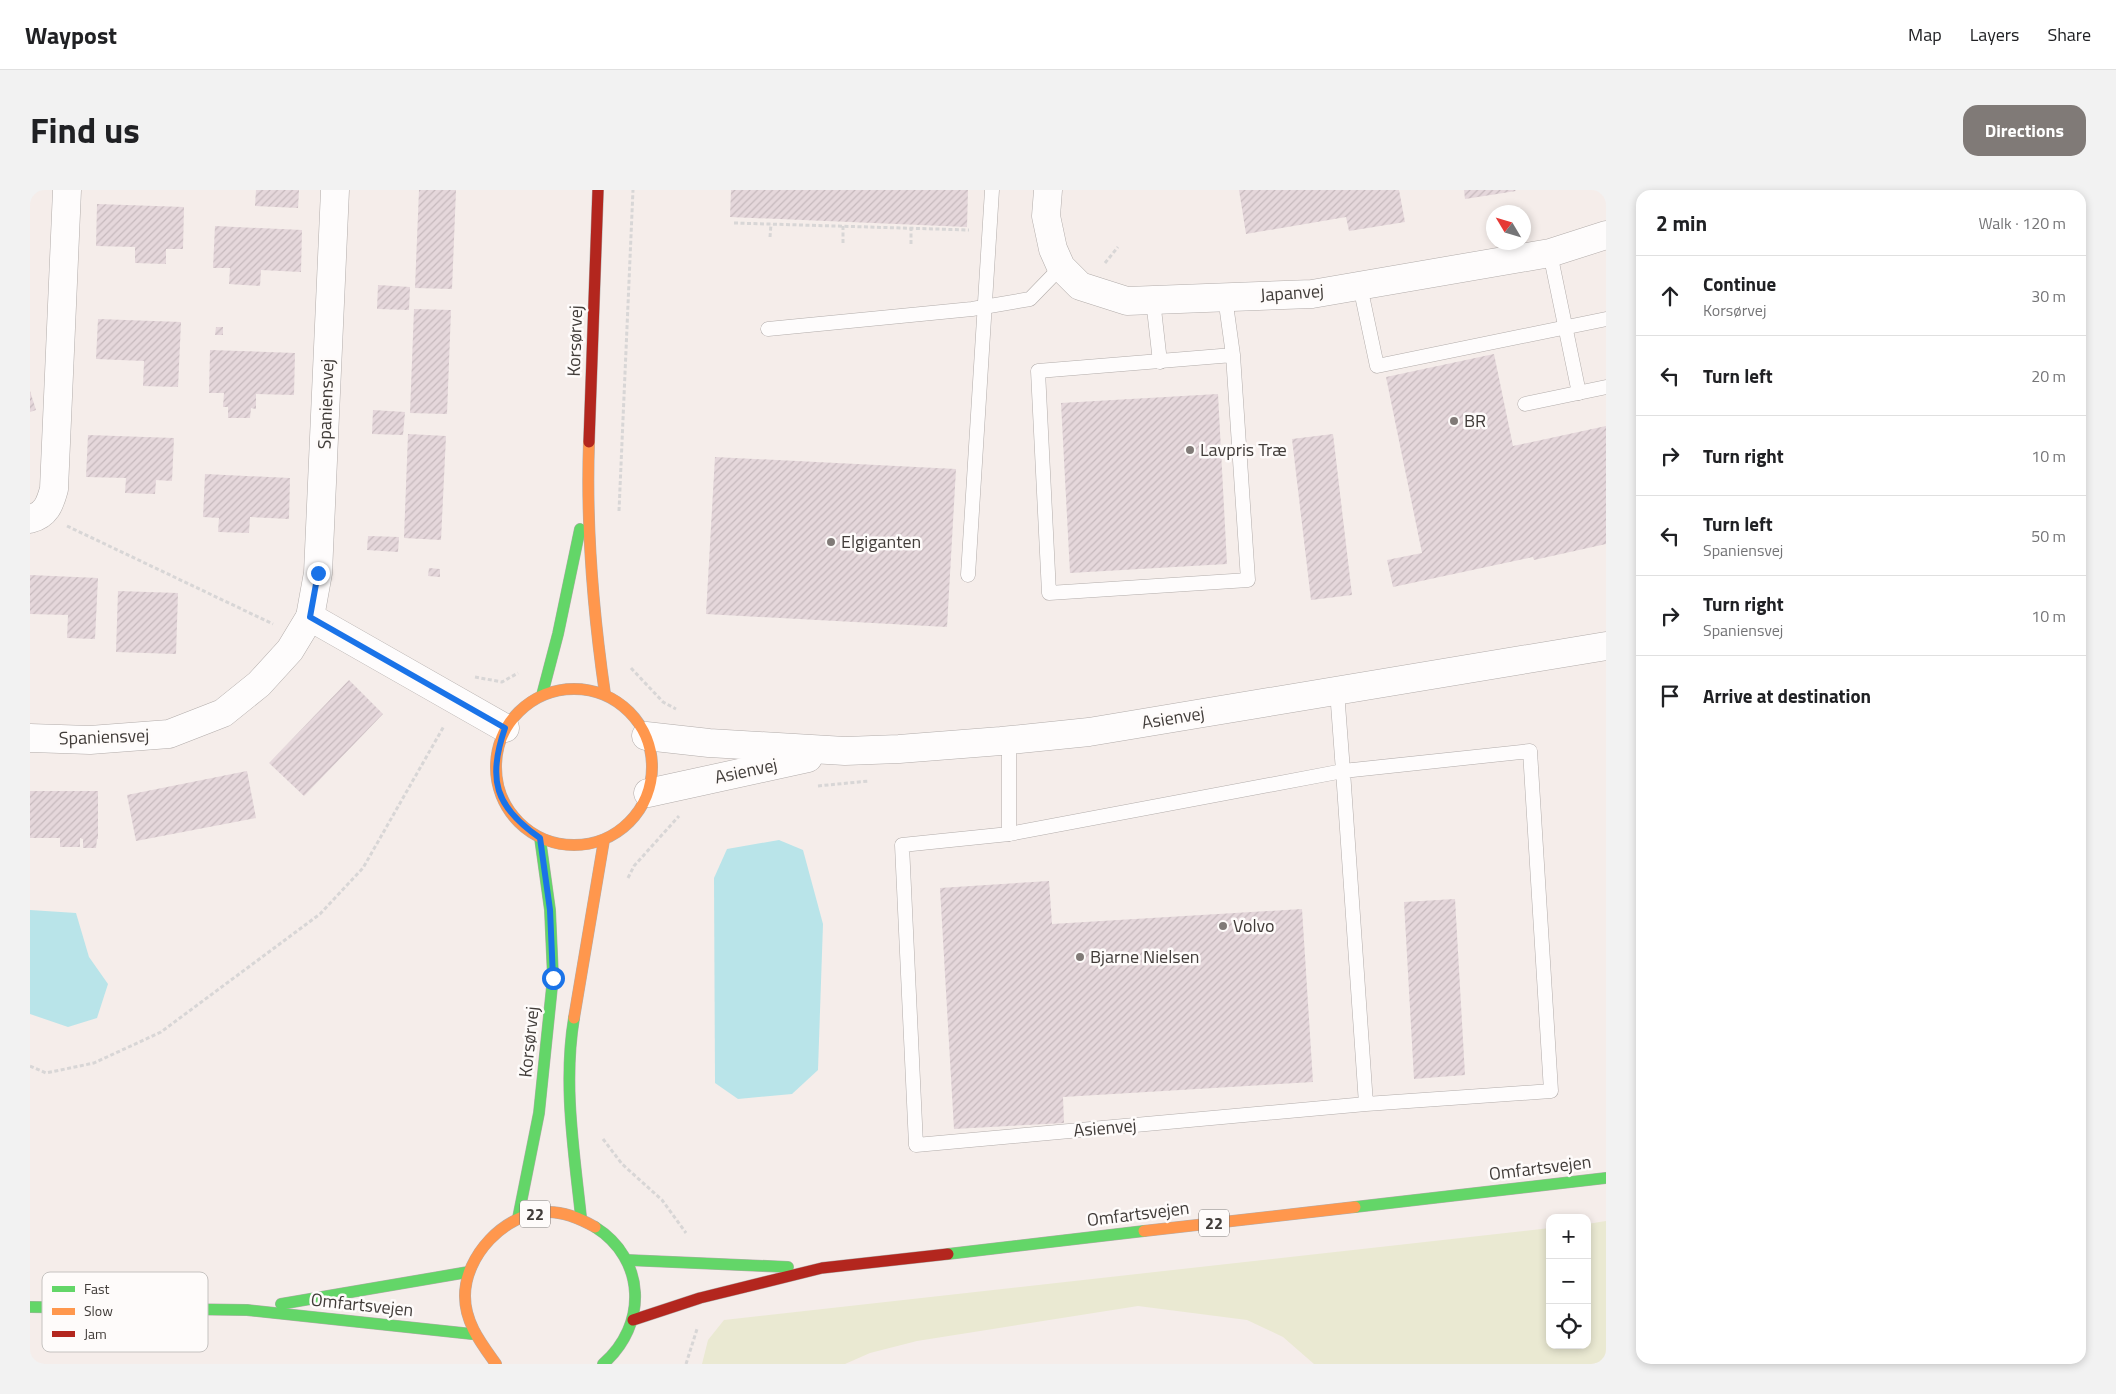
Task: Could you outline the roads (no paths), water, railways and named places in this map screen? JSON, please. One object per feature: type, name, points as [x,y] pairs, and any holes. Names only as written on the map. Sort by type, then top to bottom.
[{"type":"main road","name":"Korsørvej","points":[[598,190],[587,493],[596,634],[605,694]]},
{"type":"main road","name":"Korsørvej","points":[[542,695],[558,634],[587,493]]},
{"type":"main road","points":[[562,689],[584,689],[605,694],[622,705],[636,719],[646,736],[652,755],[652,774],[648,793],[638,813],[623,829],[604,840],[583,845],[561,845],[540,838],[519,823],[503,803],[496,778],[496,752],[505,728],[521,709],[542,695],[562,689]]},
{"type":"main road","name":"Korsørvej","points":[[518,1218],[539,1113],[553,978],[550,910],[540,838]]},
{"type":"main road","points":[[581,1217],[569,1095],[570,1048],[604,840]]},
{"type":"main road","name":"Omfartsvejen","points":[[633,1320],[700,1298],[822,1268],[1606,1178]]},
{"type":"main road","name":"22","points":[[496,1364],[483,1351],[472,1334],[466,1314],[465,1293],[468,1272],[479,1249],[496,1231],[518,1218],[539,1212],[560,1212],[581,1217],[600,1228],[616,1242],[627,1260],[636,1300],[633,1320],[624,1341],[603,1364]]},
{"type":"main road","name":"Omfartsvejen","points":[[627,1260],[822,1268]]},
{"type":"main road","name":"Omfartsvejen","points":[[247,1310],[468,1272]]},
{"type":"main road","name":"Omfartsvejen","points":[[208,1309],[247,1310],[472,1334]]},
{"type":"street","points":[[37,515],[50,504],[54,489],[66,190]]},
{"type":"street","name":"Spaniensvej","points":[[30,738],[90,740],[169,734],[223,713],[259,684],[290,650],[304,626],[318,573],[335,190]]},
{"type":"street","name":"Japanvej","points":[[1048,190],[1046,216],[1053,249],[1061,268],[1080,286],[1127,300],[1312,294],[1550,253],[1606,235]]},
{"type":"street","points":[[304,626],[458,700],[505,728]]},
{"type":"street","name":"Asienvej","points":[[646,736],[709,743],[845,750],[899,749],[1009,740],[1089,732],[1606,646]]},
{"type":"street","name":"Asienvej","points":[[648,793],[845,750]]},
{"type":"lane","points":[[968,574],[992,190]]},
{"type":"lane","points":[[1550,253],[1579,393]]},
{"type":"lane","points":[[768,329],[986,307],[1030,299],[1061,268]]},
{"type":"lane","points":[[1360,286],[1377,366],[1606,319]]},
{"type":"lane","points":[[1225,297],[1233,355],[1248,580],[1049,593],[1038,371],[1233,355]]},
{"type":"lane","points":[[1153,300],[1160,362]]},
{"type":"lane","points":[[1525,404],[1606,387]]},
{"type":"lane","points":[[1337,691],[1366,1104]]},
{"type":"lane","points":[[1009,740],[1009,834]]},
{"type":"lane","name":"Asienvej","points":[[1530,751],[1551,1091],[1366,1104],[916,1145],[902,845],[1009,834],[1343,771],[1530,751]]},
{"type":"water","points":[[779,840],[803,850],[823,924],[818,1070],[792,1094],[738,1099],[715,1083],[714,878],[727,849]]},
{"type":"water","points":[[30,910],[76,913],[89,957],[108,984],[97,1018],[68,1027],[30,1014]]},
{"type":"place","name":"BR","points":[[1454,421]]},
{"type":"place","name":"Lavpris Træ","points":[[1190,450]]},
{"type":"place","name":"Elgiganten","points":[[831,542]]},
{"type":"place","name":"Volvo","points":[[1223,926]]},
{"type":"place","name":"Bjarne Nielsen","points":[[1080,957]]}]
